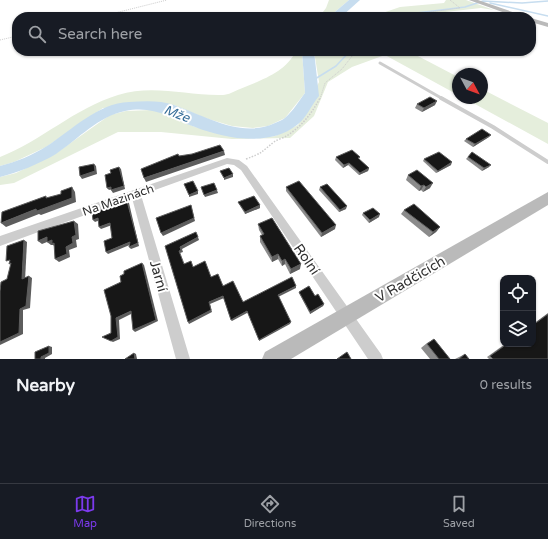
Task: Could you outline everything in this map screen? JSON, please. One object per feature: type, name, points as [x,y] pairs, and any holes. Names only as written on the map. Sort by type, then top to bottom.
[{"type":"street","points":[[477,2],[508,12]]},
{"type":"street","points":[[536,21],[548,25]]},
{"type":"street","name":"Na Mazinách","points":[[0,241],[227,161],[236,162]]},
{"type":"street","name":"Rolní","points":[[236,162],[244,168],[376,359]]},
{"type":"street","name":"Jarní","points":[[136,194],[183,359]]},
{"type":"street","name":"V Radčicích","points":[[272,359],[548,198]]},
{"type":"lane","points":[[380,63],[493,127],[548,162]]},
{"type":"path","points":[[119,12],[167,0]]},
{"type":"path","points":[[439,12],[460,8],[450,0]]},
{"type":"path","points":[[0,40],[12,37]]},
{"type":"path","points":[[236,162],[261,154],[275,141],[287,136],[299,127],[310,116],[320,98],[325,83],[342,69],[352,56]]},
{"type":"green space","points":[[329,0],[349,0],[335,12],[323,12]]},
{"type":"green space","points":[[446,0],[466,0],[494,10],[481,8],[445,12],[386,12],[400,7],[444,3]]},
{"type":"green space","points":[[293,56],[302,56],[305,93],[285,118],[268,126],[253,128],[232,126],[205,118],[174,105],[103,108],[46,147],[14,162],[0,166],[0,157],[30,142],[87,108],[118,95],[144,90],[157,90],[223,95],[272,75],[286,65]]},
{"type":"green space","points":[[315,56],[382,56],[352,67],[328,82],[314,116],[290,138],[256,139],[275,136],[298,125],[319,82]]},
{"type":"green space","points":[[387,56],[418,56],[452,74],[452,92]]},
{"type":"green space","points":[[488,92],[548,123],[548,144],[475,104],[488,104]]},
{"type":"green space","points":[[152,110],[164,113],[195,127],[251,139],[232,139],[161,132],[118,132],[14,183],[0,185],[0,177],[16,173],[55,154],[110,115],[126,111]]},
{"type":"water","points":[[349,0],[360,0],[347,12],[335,12]]},
{"type":"water","name":"Mže","points":[[302,56],[315,56],[319,96],[300,122],[286,132],[274,136],[247,139],[220,135],[162,113],[145,110],[125,111],[106,118],[49,158],[14,173],[0,177],[0,166],[18,160],[47,146],[86,118],[107,107],[140,101],[163,102],[224,124],[249,128],[262,127],[284,119],[294,109],[305,93]]},
{"type":"building","points":[[430,97],[437,101],[424,108],[417,104]]},
{"type":"building","points":[[482,129],[491,135],[475,144],[466,139]]},
{"type":"building","points":[[220,145],[224,151],[144,178],[141,169],[178,154],[179,156],[192,154]]},
{"type":"building","points":[[352,150],[369,168],[360,173],[349,163],[344,165],[336,157]]},
{"type":"building","points":[[439,152],[452,162],[438,171],[424,159]]},
{"type":"building","points":[[472,152],[491,165],[484,168],[468,157]]},
{"type":"building","points":[[94,164],[95,171],[80,176],[79,167]]},
{"type":"building","points":[[119,167],[124,186],[111,190],[111,187],[107,188],[105,175],[111,173],[110,170]]},
{"type":"building","points":[[229,168],[233,174],[224,178],[220,171]]},
{"type":"building","points":[[417,170],[433,183],[426,187],[424,185],[421,186],[408,175]]},
{"type":"building","points":[[193,181],[198,191],[189,195],[184,184]]},
{"type":"building","points":[[299,181],[336,225],[322,233],[286,187]]},
{"type":"building","points":[[214,183],[217,190],[204,195],[201,187]]},
{"type":"building","points":[[327,184],[347,206],[340,210],[320,187]]},
{"type":"building","points":[[72,187],[72,198],[37,211],[36,209],[1,223],[2,212],[46,196],[46,198],[61,194],[61,191]]},
{"type":"building","points":[[254,196],[260,205],[245,212],[238,202]]},
{"type":"building","points":[[127,201],[138,243],[129,247],[130,242],[106,252],[104,241],[112,238],[110,223],[99,227],[98,218],[93,220],[92,213]]},
{"type":"building","points":[[414,204],[440,227],[433,232],[404,210]]},
{"type":"building","points":[[191,205],[194,218],[161,233],[156,218]]},
{"type":"building","points":[[373,208],[380,214],[370,220],[363,213]]},
{"type":"building","points":[[272,218],[301,264],[291,269],[285,259],[282,261],[278,254],[272,257],[260,236],[264,234],[258,224]]},
{"type":"building","points":[[74,221],[76,235],[72,237],[73,243],[66,247],[67,254],[55,259],[54,243],[52,244],[52,240],[47,242],[47,237],[38,241],[38,231]]},
{"type":"building","points":[[196,232],[198,237],[180,247],[181,250],[179,251],[184,264],[191,261],[193,267],[205,261],[211,277],[218,274],[223,286],[233,281],[243,302],[292,277],[296,286],[278,295],[291,322],[259,340],[247,311],[231,320],[223,296],[209,302],[211,310],[188,322],[165,246]]},
{"type":"building","points":[[24,240],[22,279],[29,276],[26,306],[20,309],[19,333],[0,342],[1,282],[7,279],[11,263],[9,264],[10,260],[6,261],[7,246]]},
{"type":"building","points":[[142,263],[156,320],[133,330],[131,311],[116,318],[118,337],[111,341],[102,337],[111,333],[111,316],[104,290],[121,282],[120,276],[124,274],[124,271]]},
{"type":"building","points":[[309,286],[315,296],[318,294],[324,304],[310,312],[299,292]]},
{"type":"building","points":[[548,314],[548,359],[493,359],[490,356],[503,347],[536,347],[536,323]]},
{"type":"building","points":[[434,339],[450,359],[439,359],[427,344]]},
{"type":"building","points":[[49,346],[49,353],[41,357],[41,359],[35,359],[35,352]]},
{"type":"building","points":[[347,352],[351,359],[337,359]]},
{"type":"building","points":[[134,353],[135,359],[125,359]]},
{"type":"building","points":[[465,354],[469,359],[459,359]]},
{"type":"waterway","points":[[424,12],[465,7],[483,1],[522,3],[548,1]]},
{"type":"waterway","points":[[490,3],[530,12]]},
{"type":"waterway","points":[[536,13],[548,16]]},
{"type":"waterway","points":[[315,79],[336,66],[345,56]]}]
